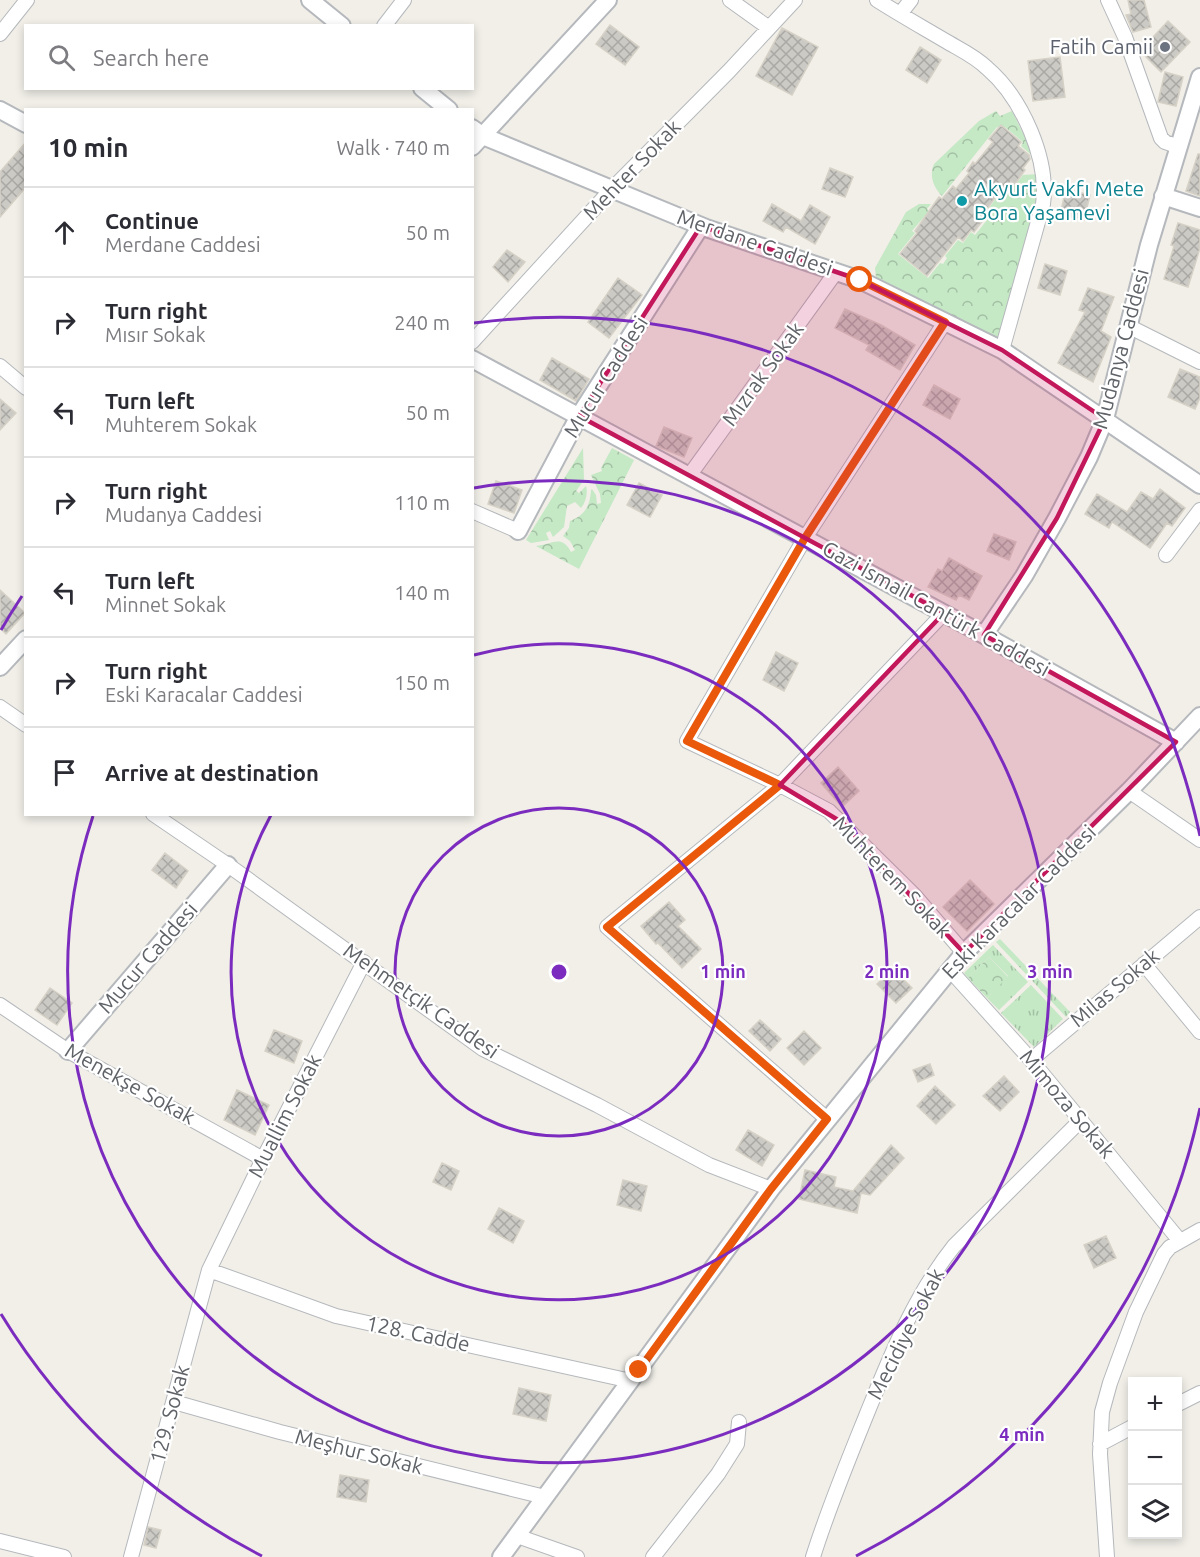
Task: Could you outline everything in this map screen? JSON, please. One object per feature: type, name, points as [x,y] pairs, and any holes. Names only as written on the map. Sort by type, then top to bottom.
[{"type":"street","points":[[0,34],[27,0]]},
{"type":"street","points":[[310,0],[340,24]]},
{"type":"street","points":[[386,24],[404,0]]},
{"type":"street","points":[[476,137],[608,0]]},
{"type":"street","points":[[730,0],[769,28]]},
{"type":"street","name":"Mehter Sokak","points":[[474,340],[611,190],[795,0]]},
{"type":"street","points":[[877,0],[987,67],[1009,93],[1034,136],[1040,154],[1045,189],[1043,204],[1002,350]]},
{"type":"street","points":[[900,14],[911,0]]},
{"type":"street","points":[[1108,0],[1125,37],[1161,138],[1179,147]]},
{"type":"street","name":"Mudanya Caddesi","points":[[984,635],[1024,576],[1057,518],[1089,457],[1105,419],[1163,196],[1200,76]]},
{"type":"street","points":[[424,90],[447,108]]},
{"type":"street","points":[[0,110],[24,123]]},
{"type":"street","name":"Merdane Caddesi","points":[[476,137],[701,226],[860,280],[1002,350],[1200,485]]},
{"type":"street","points":[[1163,196],[1200,208]]},
{"type":"street","name":"Mucur Caddesi","points":[[518,531],[579,416],[701,226]]},
{"type":"street","name":"Mızrak Sokak","points":[[689,476],[836,272]]},
{"type":"street","points":[[805,538],[945,322]]},
{"type":"street","points":[[1128,326],[1200,362]]},
{"type":"street","name":"Gazi İsmail Cantürk Caddesi","points":[[474,360],[944,613],[1176,742]]},
{"type":"street","points":[[0,366],[24,386]]},
{"type":"street","points":[[1166,555],[1200,510]]},
{"type":"street","points":[[474,512],[518,531]]},
{"type":"street","name":"Muhterem Sokak","points":[[805,538],[687,741],[829,811],[915,896],[964,953]]},
{"type":"street","points":[[827,1119],[607,927],[780,785],[944,613]]},
{"type":"street","points":[[0,667],[24,641]]},
{"type":"street","points":[[0,707],[24,724]]},
{"type":"street","name":"Eski Karacalar Caddesi","points":[[501,1557],[771,1189],[964,953],[1130,791],[1200,716]]},
{"type":"street","points":[[1130,791],[1200,840]]},
{"type":"street","name":"Mehmetçik Caddesi","points":[[156,816],[364,962],[483,1049],[597,1105],[709,1165],[771,1189]]},
{"type":"street","name":"Mucur Caddesi","points":[[68,1051],[228,866]]},
{"type":"street","name":"Milas Sokak","points":[[1031,1059],[1200,917]]},
{"type":"street","name":"Muallim Sokak","points":[[209,1270],[262,1159],[364,962]]},
{"type":"street","points":[[1144,964],[1200,1032]]},
{"type":"street","name":"Mimoza Sokak","points":[[950,970],[1031,1059],[1180,1240]]},
{"type":"street","name":"Menekşe Sokak","points":[[0,1005],[68,1051],[262,1159]]},
{"type":"street","name":"Mecidiye Sokak","points":[[813,1557],[829,1507],[889,1359],[931,1279],[954,1246],[1081,1120]]},
{"type":"street","points":[[1107,1557],[1100,1444],[1102,1412],[1110,1383],[1136,1312],[1164,1254],[1180,1240],[1200,1230]]},
{"type":"street","name":"128. Cadde","points":[[209,1270],[336,1316],[631,1381]]},
{"type":"street","name":"129. Sokak","points":[[131,1557],[209,1270]]},
{"type":"street","points":[[1182,1402],[1200,1393]]},
{"type":"street","name":"Meşhur Sokak","points":[[174,1402],[280,1432],[545,1497]]},
{"type":"street","points":[[653,1557],[718,1474],[737,1444],[739,1422]]},
{"type":"street","points":[[1100,1444],[1128,1429]]},
{"type":"street","points":[[517,1536],[578,1557]]},
{"type":"street","points":[[0,1541],[64,1557]]},
{"type":"highlighted area","points":[[701,226],[860,280],[1002,350],[1105,419],[1057,518],[984,635],[1176,742],[964,953],[843,823],[780,785],[944,613],[579,416]]},
{"type":"green space","points":[[996,111],[1000,116],[1012,111],[1035,158],[1021,146],[1023,142],[1005,127],[1003,130],[997,127],[942,196],[933,181],[934,164],[979,121]]},
{"type":"green space","points":[[1039,174],[1038,198],[998,340],[876,277],[875,268],[906,212],[919,204],[931,204],[927,209],[929,211],[912,231],[915,233],[898,254],[928,278],[940,263],[943,264],[947,258],[945,256],[958,240],[963,243],[971,232],[975,235],[987,220],[984,215],[1002,190],[1006,192],[1012,183],[1015,185],[1023,175]]},
{"type":"green space","points":[[583,448],[584,480],[576,491],[579,493],[586,486],[587,494],[584,503],[581,508],[575,502],[567,506],[564,527],[553,537],[550,531],[546,533],[549,540],[531,543],[526,540]]},
{"type":"green space","points":[[612,448],[634,460],[579,569],[536,546],[560,542],[568,546],[571,552],[575,550],[570,541],[563,536],[569,528],[570,521],[586,509],[592,489],[596,495],[597,504],[601,503],[600,494],[591,475],[602,471],[601,468]]},
{"type":"green space","points":[[1000,939],[1070,1012],[1066,1017],[996,942]]},
{"type":"green space","points":[[993,945],[1028,982],[999,1010],[987,998],[1008,976],[989,957],[968,978],[964,973]]},
{"type":"green space","points":[[989,957],[1008,977],[987,998],[968,978]]},
{"type":"green space","points":[[1031,985],[1063,1019],[1034,1047],[1001,1013]]},
{"type":"building","points":[[1128,0],[1144,0],[1151,27],[1133,32],[1126,15],[1131,14]]},
{"type":"building","name":"Fatih Camii","points":[[1168,21],[1190,42],[1161,72],[1140,51]]},
{"type":"building","points":[[610,25],[639,47],[625,65],[596,44]]},
{"type":"building","points":[[782,28],[818,47],[792,95],[756,76]]},
{"type":"building","points":[[920,47],[941,60],[927,83],[906,70]]},
{"type":"building","points":[[1060,57],[1065,97],[1033,101],[1028,61]]},
{"type":"building","points":[[1165,72],[1183,77],[1176,106],[1158,102]]},
{"type":"building","name":"Akyurt Vakfı Mete Bora Yaşamevi","points":[[1001,125],[1021,142],[1018,146],[1029,155],[1030,159],[1023,168],[1025,170],[1015,184],[1011,181],[1005,190],[1002,188],[982,216],[984,219],[974,232],[971,230],[963,241],[958,237],[927,276],[900,254],[917,233],[915,231],[939,197],[942,199],[953,186],[956,189],[969,173],[967,171],[973,162],[975,164],[993,142],[989,139]]},
{"type":"building","points":[[24,144],[24,189],[0,217],[0,172]]},
{"type":"building","points":[[1198,154],[1200,154],[1200,196],[1186,191]]},
{"type":"building","points":[[830,168],[853,177],[845,197],[822,189]]},
{"type":"building","points":[[1066,189],[1090,195],[1084,220],[1060,215]]},
{"type":"building","points":[[772,204],[801,221],[810,205],[830,217],[815,244],[786,227],[783,232],[763,221]]},
{"type":"building","points":[[1178,223],[1200,230],[1200,248],[1188,287],[1164,279]]},
{"type":"building","points":[[507,250],[525,262],[508,282],[493,267]]},
{"type":"building","points":[[1045,264],[1067,271],[1060,295],[1038,288]]},
{"type":"building","points":[[618,278],[642,295],[609,338],[588,322]]},
{"type":"building","points":[[1088,288],[1114,297],[1101,331],[1111,337],[1093,382],[1058,363],[1085,312],[1079,310]]},
{"type":"building","points":[[845,309],[881,325],[915,345],[900,370],[866,350],[869,345],[835,328]]},
{"type":"building","points":[[552,358],[589,379],[576,401],[540,380]]},
{"type":"building","points":[[1180,369],[1200,377],[1200,398],[1195,409],[1168,397]]},
{"type":"building","points":[[934,385],[960,399],[950,419],[923,405]]},
{"type":"building","points":[[0,399],[16,413],[0,430]]},
{"type":"building","points":[[664,427],[692,438],[684,457],[656,446]]},
{"type":"building","points":[[496,481],[522,490],[514,513],[488,504]]},
{"type":"building","points":[[639,483],[662,495],[650,517],[627,505]]},
{"type":"building","points":[[1160,489],[1185,508],[1172,526],[1167,523],[1150,548],[1112,522],[1109,528],[1085,514],[1097,494],[1127,512],[1141,492],[1153,499]]},
{"type":"building","points":[[994,534],[1016,542],[1009,560],[987,551]]},
{"type":"building","points":[[949,558],[982,576],[969,600],[959,595],[956,600],[928,587],[938,569],[942,571]]},
{"type":"building","points":[[0,590],[24,614],[6,634],[0,628]]},
{"type":"building","points":[[776,652],[798,663],[784,691],[763,680]]},
{"type":"building","points":[[838,767],[859,791],[842,807],[821,783]]},
{"type":"building","points":[[165,853],[188,871],[176,888],[152,870]]},
{"type":"building","points":[[970,880],[994,904],[967,931],[943,907]]},
{"type":"building","points":[[669,902],[685,920],[678,926],[701,949],[682,968],[658,943],[656,944],[641,926]]},
{"type":"building","points":[[893,969],[912,988],[896,1003],[877,984]]},
{"type":"building","points":[[50,988],[72,1003],[57,1025],[35,1010]]},
{"type":"building","points":[[760,1020],[781,1039],[770,1051],[749,1031]]},
{"type":"building","points":[[274,1030],[302,1041],[294,1063],[265,1051]]},
{"type":"building","points":[[804,1031],[821,1048],[804,1065],[787,1048]]},
{"type":"building","points":[[930,1064],[934,1075],[918,1082],[913,1070]]},
{"type":"building","points":[[1004,1076],[1019,1092],[1000,1111],[983,1096]]},
{"type":"building","points":[[935,1086],[955,1105],[936,1124],[917,1106]]},
{"type":"building","points":[[237,1090],[269,1105],[255,1135],[224,1120]]},
{"type":"building","points":[[748,1130],[774,1145],[762,1166],[736,1150]]},
{"type":"building","points":[[891,1145],[904,1158],[870,1195],[861,1193],[857,1213],[799,1199],[805,1170],[836,1177],[834,1187],[853,1191]]},
{"type":"building","points":[[442,1163],[459,1171],[451,1190],[433,1182]]},
{"type":"building","points":[[623,1180],[647,1186],[641,1211],[617,1205]]},
{"type":"building","points":[[499,1208],[524,1221],[513,1243],[488,1229]]},
{"type":"building","points":[[1106,1236],[1116,1258],[1094,1268],[1084,1245]]},
{"type":"building","points":[[519,1388],[551,1395],[546,1421],[513,1414]]},
{"type":"building","points":[[340,1475],[369,1480],[366,1502],[337,1497]]},
{"type":"building","points":[[148,1527],[161,1530],[156,1548],[144,1545]]},
{"type":"place","name":"Fatih Camii","points":[[1165,47]]},
{"type":"place","name":"Akyurt Vakfı Mete Bora Yaşamevi","points":[[962,201]]},
{"type":"route","points":[[639,1370],[771,1189],[827,1119],[607,927],[780,785],[687,741],[805,538],[945,322],[860,280]]}]
